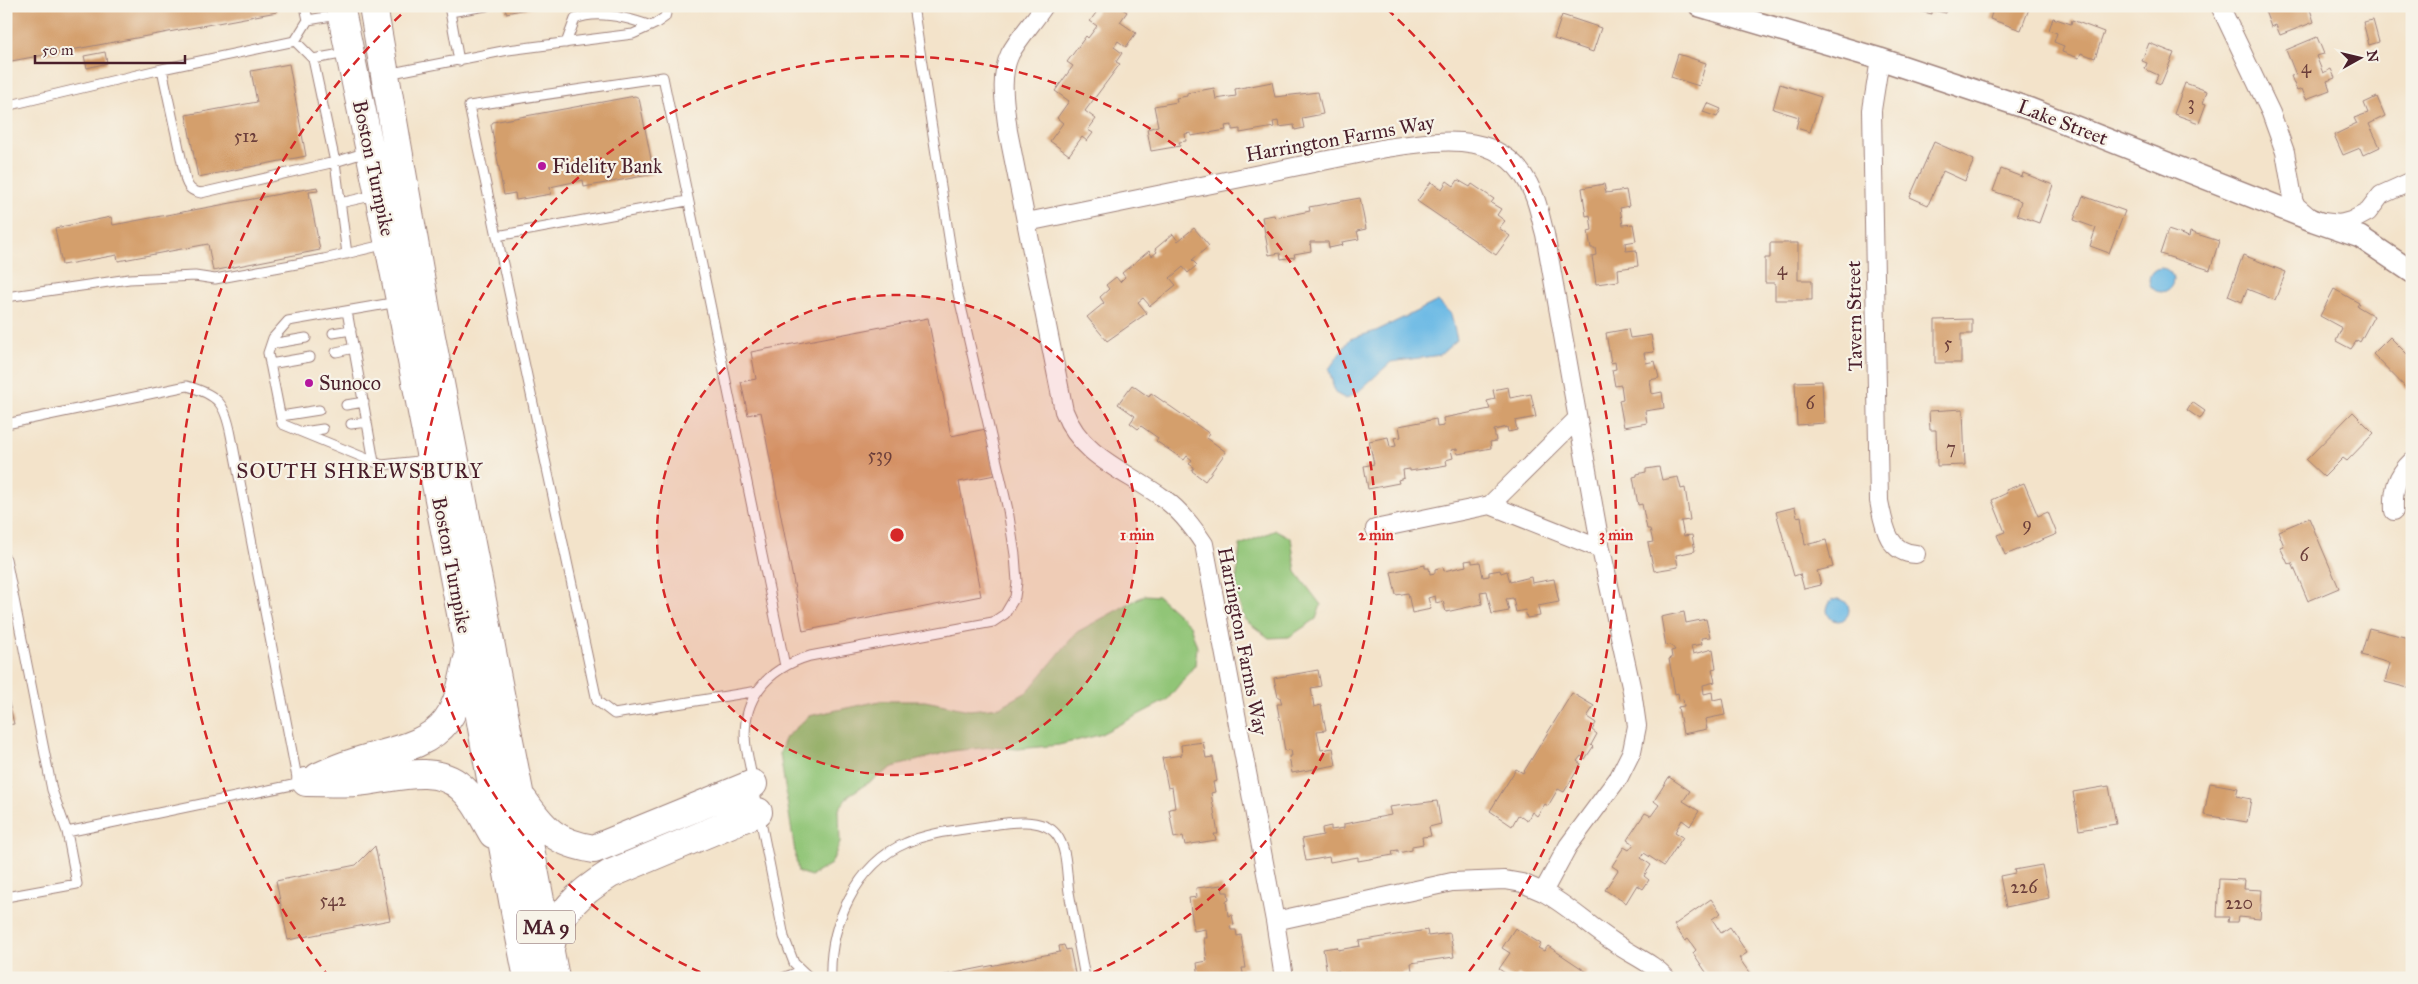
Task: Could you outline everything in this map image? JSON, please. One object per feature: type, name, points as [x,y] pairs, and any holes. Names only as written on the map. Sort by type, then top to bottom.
[{"type":"highway","name":"Boston Turnpike","points":[[373,6],[427,316],[555,978]]},
{"type":"highway","name":"Boston Turnpike","points":[[341,11],[401,302],[528,978]]},
{"type":"highway","points":[[302,783],[351,763],[402,749],[433,733],[447,719],[462,686],[468,653]]},
{"type":"highway","points":[[302,783],[356,782],[433,774],[450,779],[473,799],[503,853]]},
{"type":"highway","points":[[520,795],[537,819],[554,836],[575,846],[594,850],[753,784]]},
{"type":"highway","points":[[550,948],[554,932],[565,911],[597,882],[610,874],[758,812]]},
{"type":"street","name":"Harrington Farms Way","points":[[1044,6],[1010,54],[1004,80],[1008,131],[1062,404],[1068,422],[1091,451],[1172,506],[1191,525],[1204,544],[1284,978]]},
{"type":"street","name":"Lake Street","points":[[1700,6],[1880,59],[2034,111],[2314,221],[2360,237],[2412,272]]},
{"type":"street","points":[[2220,6],[2271,113],[2285,152],[2294,204],[2314,221],[2340,224],[2351,222],[2368,212],[2381,195],[2412,181]]},
{"type":"street","name":"Tavern Street","points":[[1880,59],[1872,110],[1880,501],[1892,542],[1905,554],[1916,554]]},
{"type":"street","name":"Harrington Farms Way","points":[[1027,222],[1386,148],[1436,141],[1484,146],[1499,152],[1511,162],[1526,180],[1534,194],[1545,234],[1601,549],[1632,691],[1637,733],[1632,751],[1619,777],[1568,846],[1543,892]]},
{"type":"street","points":[[1375,529],[1490,505],[1577,419]]},
{"type":"street","points":[[2394,511],[2394,492],[2398,478],[2412,461]]},
{"type":"street","points":[[1490,505],[1601,549]]},
{"type":"street","points":[[1275,921],[1452,882],[1505,880],[1522,883],[1543,892],[1666,978]]},
{"type":"lane","points":[[305,6],[308,20]]},
{"type":"lane","points":[[460,61],[449,9],[486,6]]},
{"type":"lane","points":[[385,74],[460,61],[508,50],[633,34],[651,26],[664,17],[668,6]]},
{"type":"lane","points":[[810,978],[801,971],[791,958],[784,937],[758,812],[744,727],[749,707],[758,691],[773,674],[785,666],[810,656],[993,622],[1010,609],[1017,591],[1017,573],[1008,510],[957,289],[913,6]]},
{"type":"lane","points":[[6,106],[162,69],[295,41],[308,20],[341,11]]},
{"type":"lane","points":[[566,43],[575,19],[584,15],[625,17],[651,26]]},
{"type":"lane","points":[[295,41],[313,59],[335,162],[347,254]]},
{"type":"lane","points":[[313,59],[349,52]]},
{"type":"lane","points":[[162,69],[186,181],[188,188],[193,192],[201,193],[335,162],[371,151]]},
{"type":"lane","points":[[758,691],[614,714],[597,701],[469,106],[663,77],[687,201],[704,271],[785,666]]},
{"type":"lane","points":[[340,204],[379,194]]},
{"type":"lane","points":[[497,236],[687,201]]},
{"type":"lane","points":[[6,297],[129,279],[195,276],[215,279],[347,254],[389,243]]},
{"type":"lane","points":[[401,302],[288,321],[268,353],[270,364],[282,424],[382,465],[431,459]]},
{"type":"lane","points":[[348,311],[374,462]]},
{"type":"lane","points":[[333,333],[351,330]]},
{"type":"lane","points":[[272,344],[306,338]]},
{"type":"lane","points":[[336,352],[354,348]]},
{"type":"lane","points":[[270,364],[310,357]]},
{"type":"lane","points":[[6,424],[187,386],[206,391],[220,402],[227,415],[302,783],[67,832]]},
{"type":"lane","points":[[346,405],[364,402]]},
{"type":"lane","points":[[281,416],[319,410]]},
{"type":"lane","points":[[351,424],[367,422]]},
{"type":"lane","points":[[302,433],[323,429]]},
{"type":"lane","points":[[6,559],[52,790],[67,832],[77,884],[6,897]]},
{"type":"lane","points":[[831,978],[834,951],[844,911],[857,885],[876,862],[895,848],[916,839],[962,830],[1015,823],[1043,826],[1055,832],[1059,839],[1066,866],[1085,978]]},
{"type":"lane","points":[[783,978],[801,971]]},
{"type":"green space","points":[[1276,530],[1291,538],[1296,572],[1321,605],[1316,619],[1289,637],[1269,638],[1245,620],[1235,593],[1240,545]]},
{"type":"green space","points":[[1145,595],[1158,596],[1190,625],[1197,647],[1195,665],[1167,700],[1099,735],[1059,745],[1018,749],[991,747],[952,751],[893,767],[849,795],[839,809],[840,843],[831,864],[811,876],[798,872],[780,754],[785,738],[809,716],[880,701],[925,701],[969,710],[1000,707],[1027,692],[1077,632]]},
{"type":"water","points":[[2161,268],[2170,271],[2173,280],[2170,289],[2161,292],[2152,289],[2149,280],[2152,271]]},
{"type":"water","points":[[1438,301],[1451,314],[1457,340],[1440,355],[1391,362],[1359,391],[1346,399],[1335,393],[1329,369],[1350,339],[1376,331]]},
{"type":"water","points":[[1838,599],[1846,602],[1849,610],[1846,618],[1838,621],[1830,618],[1827,610],[1830,602]]},
{"type":"building","points":[[6,6],[276,6],[277,12],[6,62]]},
{"type":"building","points":[[505,6],[536,6],[536,7],[506,13]]},
{"type":"building","points":[[1101,6],[1118,6],[1127,12],[1120,22],[1136,33],[1126,47],[1118,41],[1114,47],[1122,53],[1116,62],[1120,64],[1085,111],[1096,119],[1088,130],[1093,133],[1087,141],[1082,137],[1069,155],[1050,141],[1063,123],[1057,118],[1069,101],[1055,91],[1073,66],[1067,62],[1086,36],[1088,38],[1097,26],[1090,21]]},
{"type":"building","points":[[1908,6],[1947,6],[1946,13],[1932,10],[1932,14],[1907,8]]},
{"type":"building","points":[[1994,6],[2030,6],[2021,30],[1990,19]]},
{"type":"building","points":[[2268,6],[2309,6],[2314,22],[2280,35],[2276,25],[2271,27],[2265,11],[2269,9]]},
{"type":"building","points":[[1562,15],[1601,28],[1593,52],[1554,39]]},
{"type":"building","points":[[2053,18],[2071,24],[2072,20],[2104,32],[2095,58],[2081,53],[2079,58],[2062,52],[2064,46],[2054,42],[2057,33],[2049,30]]},
{"type":"building","points":[[2373,20],[2379,42],[2369,45],[2363,22]]},
{"type":"building","points":[[2317,37],[2324,54],[2316,56],[2323,73],[2331,69],[2335,78],[2327,81],[2330,90],[2306,99],[2302,89],[2297,91],[2291,76],[2296,75],[2286,50]]},
{"type":"building","points":[[2149,43],[2174,53],[2161,84],[2155,82],[2158,75],[2145,69],[2147,63],[2142,61]]},
{"type":"building","points":[[105,52],[107,63],[87,68],[84,56]]},
{"type":"building","points":[[1678,54],[1706,63],[1699,86],[1671,77]]},
{"type":"building","points":[[289,64],[306,156],[198,177],[186,115],[257,102],[251,71]]},
{"type":"building","points":[[1272,82],[1275,97],[1318,92],[1323,114],[1302,118],[1304,128],[1295,130],[1294,125],[1279,127],[1278,121],[1273,122],[1274,127],[1240,133],[1240,129],[1232,130],[1232,125],[1225,126],[1226,130],[1191,136],[1191,133],[1185,134],[1186,141],[1179,142],[1180,146],[1151,151],[1147,129],[1158,126],[1154,106],[1177,102],[1176,98],[1187,96],[1187,93],[1214,88],[1216,99],[1236,96],[1235,89]]},
{"type":"building","points":[[2185,83],[2207,91],[2203,103],[2206,104],[2199,123],[2174,114]]},
{"type":"building","points":[[1780,84],[1821,97],[1810,132],[1796,128],[1799,117],[1773,109]]},
{"type":"building","points":[[635,96],[639,98],[654,174],[584,187],[583,180],[550,187],[551,194],[516,200],[515,193],[504,195],[491,125],[493,122]]},
{"type":"building","points":[[2377,97],[2385,116],[2369,124],[2380,147],[2363,155],[2360,148],[2343,155],[2334,135],[2357,124],[2354,118],[2368,113],[2364,103]]},
{"type":"building","points":[[1707,103],[1721,109],[1717,117],[1703,112]]},
{"type":"building","points":[[1934,142],[1974,160],[1965,181],[1943,171],[1928,205],[1910,197]]},
{"type":"building","points":[[2001,169],[2022,177],[2023,173],[2053,185],[2039,223],[2017,215],[2021,201],[1993,191]]},
{"type":"building","points":[[1458,180],[1470,187],[1472,184],[1494,199],[1491,203],[1501,209],[1497,215],[1505,221],[1499,228],[1510,236],[1496,255],[1417,201],[1431,182],[1442,189],[1447,181],[1454,186]]},
{"type":"building","points":[[1604,184],[1606,193],[1626,190],[1629,206],[1620,208],[1623,225],[1633,224],[1636,241],[1625,243],[1626,251],[1636,250],[1638,266],[1618,269],[1619,281],[1596,284],[1592,256],[1596,255],[1595,248],[1591,248],[1588,231],[1592,230],[1590,215],[1586,216],[1582,188]]},
{"type":"building","points":[[317,187],[318,191],[309,192],[320,250],[213,271],[208,244],[118,261],[117,255],[62,265],[55,228],[111,217],[113,225]]},
{"type":"building","points":[[2083,196],[2125,211],[2109,253],[2090,246],[2096,228],[2074,220]]},
{"type":"building","points":[[1360,198],[1366,229],[1357,231],[1359,239],[1342,242],[1343,245],[1329,248],[1328,242],[1310,242],[1311,251],[1294,254],[1295,257],[1281,259],[1280,253],[1269,255],[1262,217],[1274,215],[1275,218],[1310,211],[1309,207]]},
{"type":"building","points":[[1194,228],[1209,246],[1192,260],[1197,265],[1188,273],[1183,267],[1170,278],[1176,285],[1150,306],[1143,298],[1138,302],[1147,313],[1107,341],[1087,317],[1104,303],[1100,297],[1109,289],[1106,285],[1116,277],[1120,282],[1125,277],[1122,273],[1149,251],[1152,256],[1157,252],[1155,249],[1173,234],[1178,241]]},
{"type":"building","points":[[2168,230],[2189,237],[2190,232],[2219,241],[2210,270],[2160,254]]},
{"type":"building","points":[[1770,243],[1798,243],[1798,280],[1812,280],[1812,300],[1775,300],[1775,283],[1765,283],[1765,258],[1770,258]]},
{"type":"building","points":[[2243,255],[2286,272],[2275,300],[2247,289],[2242,302],[2228,296]]},
{"type":"building","points":[[2334,289],[2359,303],[2357,306],[2374,316],[2360,342],[2357,340],[2351,349],[2336,341],[2342,328],[2320,316]]},
{"type":"building","points":[[928,318],[951,436],[986,429],[995,475],[959,482],[981,596],[803,631],[761,412],[748,415],[741,382],[756,379],[751,352]]},
{"type":"building","points":[[1972,319],[1972,334],[1961,334],[1961,363],[1935,363],[1935,320]]},
{"type":"building","points":[[1628,329],[1630,338],[1651,335],[1654,352],[1644,353],[1646,363],[1655,361],[1659,378],[1650,380],[1652,394],[1662,392],[1664,408],[1645,411],[1647,423],[1624,427],[1619,400],[1623,399],[1621,385],[1615,386],[1612,370],[1616,369],[1615,362],[1611,363],[1606,333]]},
{"type":"building","points":[[2390,337],[2410,357],[2412,356],[2412,394],[2373,354]]},
{"type":"building","points":[[1822,381],[1824,423],[1797,425],[1795,382]]},
{"type":"building","points":[[1132,385],[1149,397],[1151,393],[1210,434],[1207,438],[1226,452],[1205,481],[1192,471],[1194,467],[1189,464],[1192,460],[1187,456],[1184,460],[1156,441],[1158,438],[1141,426],[1138,429],[1130,423],[1135,416],[1118,404]]},
{"type":"building","points":[[1508,387],[1510,398],[1531,394],[1536,417],[1515,421],[1517,430],[1508,432],[1507,427],[1494,430],[1496,441],[1490,442],[1491,448],[1458,454],[1457,449],[1451,450],[1453,458],[1446,460],[1447,465],[1410,471],[1410,469],[1403,470],[1404,478],[1398,480],[1399,483],[1368,489],[1364,466],[1374,464],[1369,441],[1388,437],[1390,447],[1396,446],[1394,438],[1401,437],[1399,426],[1436,419],[1437,427],[1444,426],[1443,418],[1490,409],[1487,401],[1495,399],[1493,390]]},
{"type":"building","points":[[2192,402],[2205,411],[2200,419],[2187,410]]},
{"type":"building","points":[[1963,409],[1965,465],[1937,466],[1936,430],[1930,430],[1929,411]]},
{"type":"building","points":[[2353,412],[2374,433],[2347,461],[2343,458],[2324,477],[2306,460]]},
{"type":"building","points":[[1659,467],[1662,480],[1678,477],[1681,489],[1685,488],[1690,520],[1681,521],[1684,536],[1692,535],[1695,551],[1676,555],[1678,567],[1654,571],[1648,543],[1653,542],[1650,529],[1647,529],[1642,504],[1638,505],[1633,477],[1646,472],[1646,469]]},
{"type":"building","points":[[2024,483],[2038,516],[2048,512],[2057,534],[2005,555],[1997,535],[2005,532],[1992,500],[2007,493],[2006,490]]},
{"type":"building","points":[[1795,507],[1797,517],[1801,516],[1805,545],[1826,540],[1833,567],[1817,571],[1821,585],[1804,589],[1800,574],[1794,576],[1776,512]]},
{"type":"building","points":[[2309,518],[2339,588],[2308,601],[2292,563],[2288,564],[2280,547],[2284,546],[2278,531]]},
{"type":"building","points":[[1472,560],[1472,563],[1480,562],[1483,577],[1489,576],[1489,572],[1500,570],[1501,573],[1507,571],[1510,582],[1531,577],[1532,583],[1554,579],[1559,602],[1538,606],[1540,616],[1527,618],[1525,610],[1516,612],[1513,598],[1506,599],[1509,611],[1492,614],[1487,591],[1480,592],[1482,604],[1446,612],[1443,601],[1436,603],[1435,596],[1428,598],[1431,609],[1412,613],[1408,593],[1396,595],[1391,572],[1425,565],[1425,568],[1429,568],[1430,574],[1435,573],[1435,569],[1443,567],[1444,571],[1466,566],[1465,561]]},
{"type":"building","points":[[1684,612],[1686,623],[1706,619],[1710,637],[1701,638],[1702,644],[1691,646],[1693,654],[1713,649],[1716,668],[1712,669],[1715,682],[1703,685],[1704,694],[1712,692],[1713,700],[1722,698],[1725,715],[1705,719],[1707,729],[1683,734],[1678,707],[1684,706],[1683,699],[1679,700],[1678,693],[1675,694],[1669,659],[1672,658],[1671,651],[1675,650],[1671,645],[1666,646],[1661,617]]},
{"type":"building","points":[[2369,628],[2412,639],[2412,689],[2385,682],[2390,663],[2361,655]]},
{"type":"building","points":[[1318,670],[1321,686],[1311,688],[1314,707],[1321,705],[1326,730],[1317,731],[1321,750],[1333,748],[1336,765],[1292,773],[1289,756],[1292,756],[1291,750],[1285,751],[1277,704],[1282,704],[1280,697],[1278,697],[1274,678]]},
{"type":"building","points":[[6,690],[14,724],[6,725]]},
{"type":"building","points":[[1572,693],[1594,706],[1587,717],[1596,723],[1592,730],[1597,734],[1591,745],[1593,747],[1585,759],[1581,756],[1577,761],[1581,764],[1564,792],[1558,789],[1548,806],[1545,804],[1537,816],[1532,812],[1527,821],[1518,815],[1512,826],[1490,811],[1516,769],[1523,773]]},
{"type":"building","points":[[1203,742],[1206,758],[1213,757],[1217,781],[1213,782],[1215,792],[1211,793],[1218,834],[1214,834],[1216,840],[1185,845],[1183,836],[1174,838],[1169,809],[1175,808],[1172,787],[1168,788],[1162,758],[1182,755],[1181,745]]},
{"type":"building","points":[[6,764],[11,788],[6,788]]},
{"type":"building","points":[[1669,777],[1690,791],[1683,801],[1699,811],[1690,826],[1682,820],[1675,832],[1683,837],[1664,866],[1644,853],[1641,858],[1651,865],[1644,876],[1649,880],[1643,889],[1637,885],[1626,903],[1605,890],[1618,870],[1612,866],[1624,847],[1629,850],[1634,844],[1627,840],[1645,813],[1651,816],[1659,805],[1654,801]]},
{"type":"building","points":[[2210,783],[2238,788],[2236,796],[2251,799],[2247,822],[2204,815]]},
{"type":"building","points":[[2109,786],[2116,824],[2079,830],[2073,792]]},
{"type":"building","points":[[1437,801],[1441,824],[1429,827],[1431,836],[1422,837],[1423,844],[1412,846],[1412,850],[1398,853],[1398,850],[1392,851],[1393,855],[1358,861],[1358,857],[1330,862],[1329,857],[1306,861],[1302,839],[1323,835],[1322,828],[1331,826],[1331,830],[1344,828],[1344,824],[1391,815],[1389,807]]},
{"type":"building","points":[[375,846],[390,920],[288,940],[276,881],[356,865]]},
{"type":"building","points":[[2042,865],[2049,898],[2006,907],[2000,876],[2015,873],[2014,870]]},
{"type":"building","points":[[2219,879],[2245,880],[2244,889],[2262,890],[2260,919],[2238,917],[2237,922],[2228,922],[2229,917],[2217,917]]},
{"type":"building","points":[[1222,885],[1223,892],[1228,892],[1229,900],[1226,901],[1228,916],[1232,915],[1234,925],[1230,926],[1231,930],[1236,930],[1237,936],[1241,935],[1246,968],[1242,968],[1244,978],[1199,978],[1197,963],[1207,961],[1204,938],[1207,938],[1206,929],[1194,931],[1189,898],[1197,897],[1196,888]]},
{"type":"building","points":[[1711,899],[1721,913],[1712,919],[1721,933],[1730,927],[1747,953],[1739,958],[1753,978],[1710,978],[1693,953],[1696,950],[1688,939],[1685,941],[1674,925]]},
{"type":"building","points":[[1515,928],[1541,944],[1538,948],[1544,951],[1548,946],[1587,972],[1585,975],[1588,978],[1524,978],[1518,974],[1516,978],[1512,978],[1499,969],[1510,953],[1502,948]]},
{"type":"building","points":[[1427,930],[1428,936],[1450,933],[1454,957],[1411,963],[1412,971],[1402,973],[1403,978],[1367,978],[1367,976],[1340,978],[1339,971],[1327,973],[1323,949],[1337,947],[1338,950],[1360,946],[1359,941]]},
{"type":"building","points":[[1064,945],[1066,950],[1070,949],[1076,978],[930,978],[1060,952],[1059,946]]},
{"type":"building","points":[[2036,973],[2037,978],[2021,978],[2021,977]]},
{"type":"place","name":"Fidelity Bank","points":[[542,166]]},
{"type":"place","name":"Sunoco","points":[[309,383]]},
{"type":"district","name":"SOUTH SHREWSBURY","points":[[360,471]]}]
